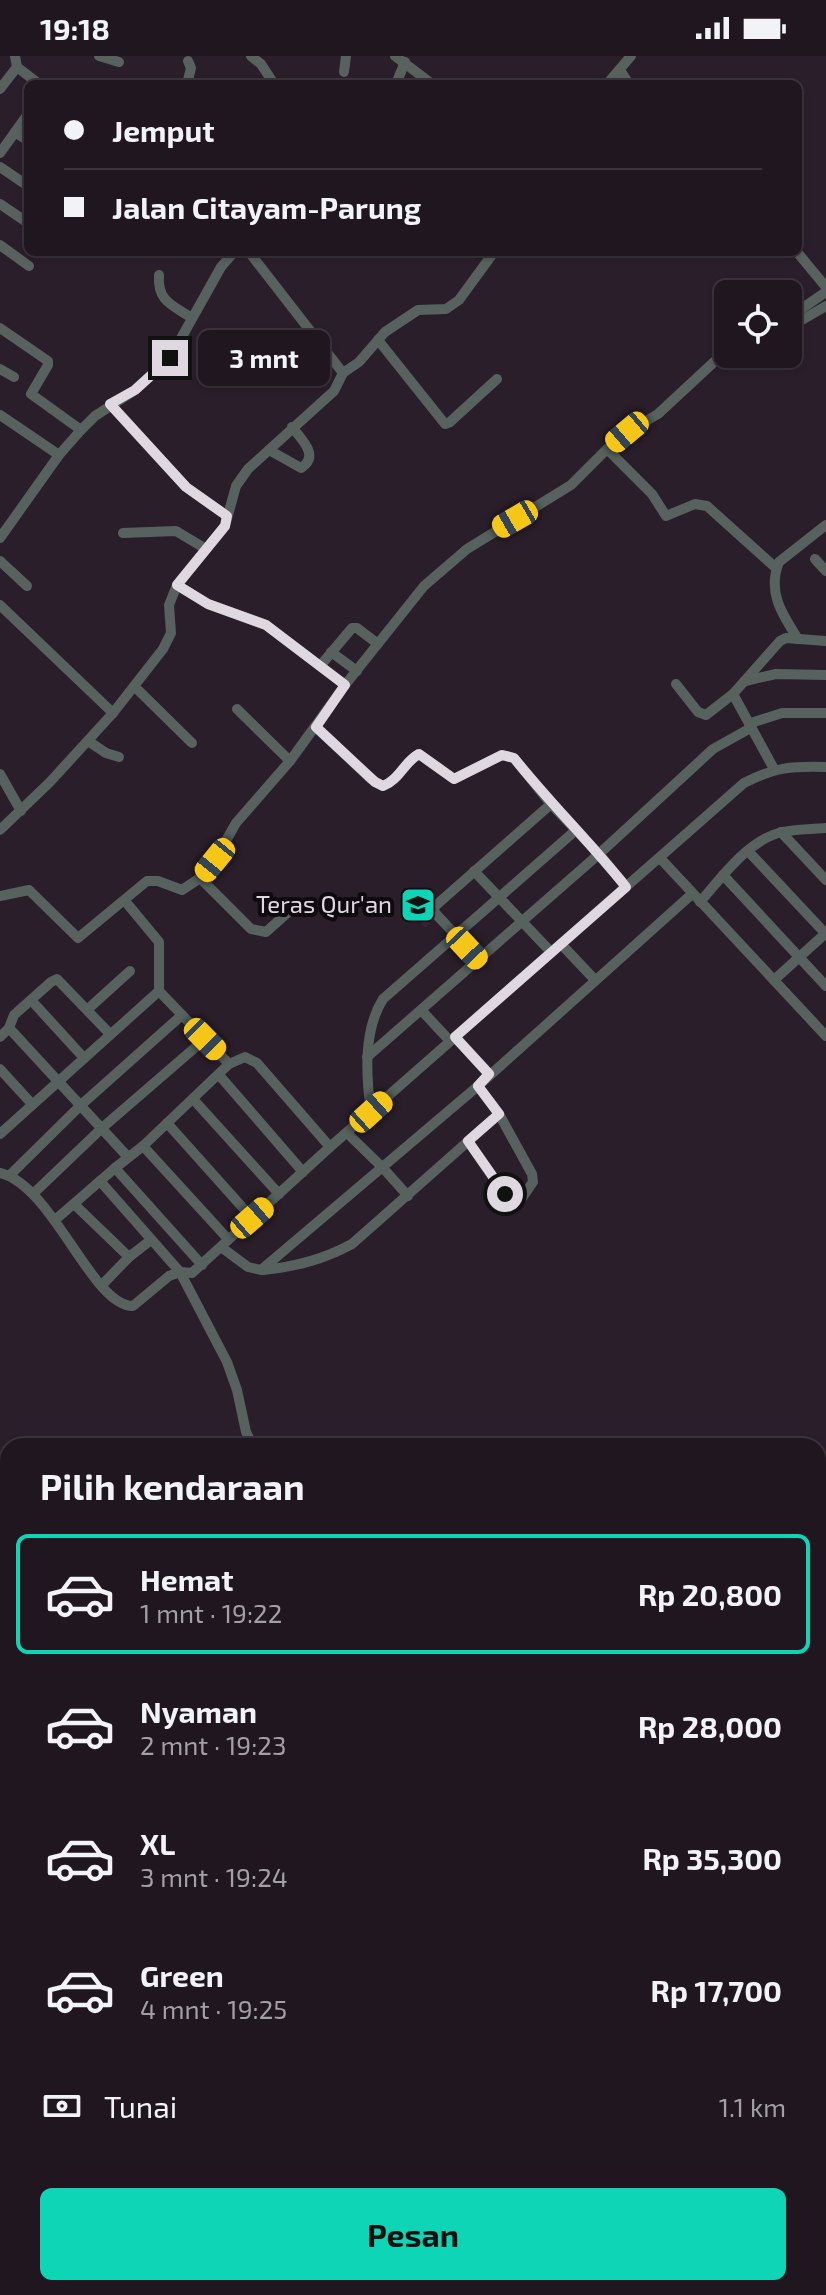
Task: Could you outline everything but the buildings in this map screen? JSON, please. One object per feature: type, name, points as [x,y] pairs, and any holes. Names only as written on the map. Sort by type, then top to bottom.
[{"type":"street","points":[[99,56],[119,62]]},
{"type":"street","points":[[251,56],[261,64],[271,80]]},
{"type":"street","points":[[344,72],[346,56]]},
{"type":"street","points":[[395,56],[405,60],[428,80]]},
{"type":"street","points":[[611,80],[631,56]]},
{"type":"street","points":[[398,80],[405,60]]},
{"type":"street","points":[[0,89],[16,61],[35,80]]},
{"type":"street","points":[[188,61],[191,68],[188,80]]},
{"type":"street","points":[[620,70],[626,80]]},
{"type":"street","points":[[0,153],[24,120]]},
{"type":"street","points":[[15,132],[24,138]]},
{"type":"street","points":[[0,167],[24,183]]},
{"type":"street","points":[[0,204],[24,220]]},
{"type":"street","points":[[0,245],[29,266]]},
{"type":"street","points":[[0,538],[59,455],[81,430],[110,404],[135,390],[165,363],[231,256]]},
{"type":"street","points":[[252,256],[343,373]]},
{"type":"street","points":[[0,830],[136,688],[170,639],[169,605],[177,585],[225,526],[240,479],[292,427],[334,391],[343,373],[359,362],[378,340],[418,310],[441,310],[453,304],[491,256]]},
{"type":"street","points":[[800,256],[826,290],[802,308]]},
{"type":"street","points":[[159,275],[162,298],[192,318]]},
{"type":"street","points":[[802,320],[826,306]]},
{"type":"street","points":[[0,328],[48,361],[31,394],[81,430]]},
{"type":"street","points":[[378,340],[445,424],[497,379]]},
{"type":"street","points":[[0,896],[29,890],[78,938],[147,881],[158,881],[182,890],[200,878],[215,860],[236,823],[290,761],[345,685],[424,586],[467,549],[562,492],[607,449],[627,432],[658,414],[714,362]]},
{"type":"street","points":[[0,369],[14,377]]},
{"type":"street","points":[[110,404],[186,487],[227,516]]},
{"type":"street","points":[[0,415],[59,455]]},
{"type":"street","points":[[269,450],[301,468],[307,465],[309,451],[292,427]]},
{"type":"street","points":[[607,449],[652,494],[666,516],[695,504],[707,506],[776,568]]},
{"type":"street","points":[[798,639],[776,601],[776,568],[779,562],[826,525]]},
{"type":"street","points":[[123,533],[176,531],[206,549]]},
{"type":"street","points":[[815,559],[826,571]]},
{"type":"street","points":[[0,561],[27,586]]},
{"type":"street","points":[[177,585],[208,604],[266,625],[345,685]]},
{"type":"street","points":[[0,605],[113,713]]},
{"type":"street","points":[[320,666],[354,627],[378,644]]},
{"type":"street","points":[[676,684],[702,715],[733,694],[780,641],[786,638],[826,641]]},
{"type":"street","points":[[331,652],[357,671]]},
{"type":"street","points":[[743,682],[776,674],[826,675]]},
{"type":"street","points":[[136,688],[192,743]]},
{"type":"street","points":[[733,694],[774,769]]},
{"type":"street","points":[[237,709],[290,761]]},
{"type":"street","points":[[367,1057],[599,854],[713,749],[751,727],[754,722],[782,713],[826,713]]},
{"type":"street","points":[[316,727],[379,785],[386,786],[395,780],[411,759],[419,754],[454,779],[502,755],[514,758],[626,887]]},
{"type":"street","points":[[88,741],[106,753],[119,757]]},
{"type":"street","points":[[182,1015],[5,1174],[34,1193],[66,1240],[102,1285],[122,1304],[133,1306],[169,1276],[180,1272],[192,1273],[202,1265],[330,1147],[744,783],[774,769],[826,767]]},
{"type":"street","points":[[0,774],[21,811]]},
{"type":"street","points":[[479,960],[435,913],[434,907],[551,804]]},
{"type":"street","points":[[261,1270],[748,851],[781,832],[826,828]]},
{"type":"street","points":[[371,1112],[367,1057],[378,1008],[383,999],[576,830]]},
{"type":"street","points":[[781,832],[826,880]]},
{"type":"street","points":[[748,851],[826,934],[774,980]]},
{"type":"street","points":[[660,858],[826,1036]]},
{"type":"street","points":[[474,871],[551,952]]},
{"type":"street","points":[[723,875],[826,986]]},
{"type":"street","points":[[200,878],[251,929],[260,933],[266,932],[294,907]]},
{"type":"street","points":[[125,901],[159,942],[159,991],[229,1064]]},
{"type":"street","points":[[561,944],[595,980]]},
{"type":"street","points":[[88,1009],[130,971]]},
{"type":"street","points":[[0,1037],[9,1028],[14,1015],[57,979],[110,1034]]},
{"type":"street","points":[[2,1129],[159,991]]},
{"type":"street","points":[[31,1000],[84,1058]]},
{"type":"street","points":[[422,1011],[489,1074]]},
{"type":"street","points":[[9,1028],[127,1156]]},
{"type":"street","points":[[34,1193],[102,1128],[205,1039]]},
{"type":"street","points":[[55,1220],[127,1156],[143,1146],[229,1064],[245,1057],[257,1063],[330,1147]]},
{"type":"street","points":[[0,1069],[32,1104]]},
{"type":"street","points":[[219,1075],[303,1172]]},
{"type":"street","points":[[468,1141],[506,1196],[520,1201],[533,1182],[532,1174],[499,1114],[478,1086]]},
{"type":"street","points":[[193,1099],[279,1194]]},
{"type":"street","points":[[143,1146],[248,1267],[261,1270],[295,1267],[337,1253],[352,1244],[499,1114]]},
{"type":"street","points":[[167,1123],[252,1218]]},
{"type":"street","points":[[347,1133],[408,1196]]},
{"type":"street","points":[[115,1168],[202,1265]]},
{"type":"street","points":[[100,1181],[180,1272],[227,1362],[249,1438]]},
{"type":"street","points":[[74,1204],[129,1257]]},
{"type":"street","points":[[102,1285],[151,1240]]},
{"type":"street","points":[[0,1882],[0,1894]]},
{"type":"shaded area","points":[[417,892],[437,917],[425,928],[404,904]]},
{"type":"place","name":"Teras Qur'an","points":[[418,905]]},
{"type":"route","points":[[170,358],[135,390],[110,404],[186,487],[227,516],[225,526],[177,585],[208,604],[260,621],[345,685],[316,727],[379,785],[388,785],[395,780],[411,759],[419,754],[454,779],[502,755],[508,755],[514,758],[626,887],[455,1037],[489,1074],[478,1086],[499,1114],[468,1141],[505,1194]]}]
